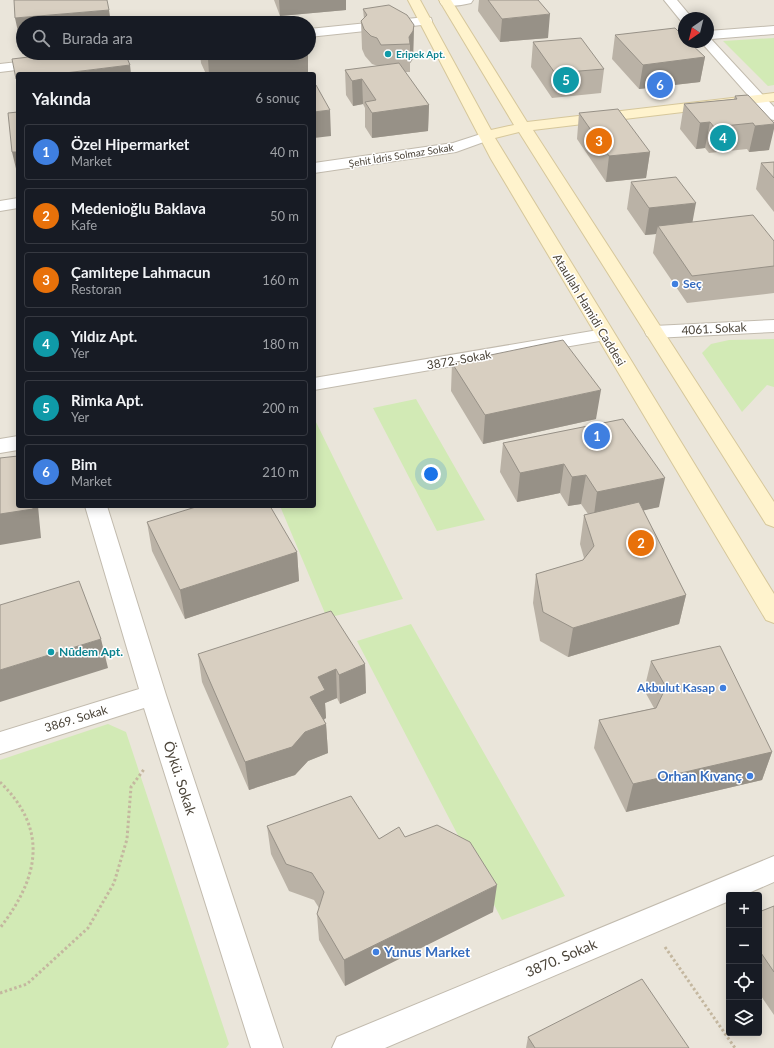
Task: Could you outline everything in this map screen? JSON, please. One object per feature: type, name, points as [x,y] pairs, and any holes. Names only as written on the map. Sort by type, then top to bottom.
[{"type":"street","name":"Ataullah Hamidi Caddesi","points":[[414,0],[487,136],[604,335],[774,614]]},
{"type":"street","points":[[467,0],[445,1],[774,519]]},
{"type":"street","points":[[670,0],[681,12]]},
{"type":"street","points":[[316,32],[426,21]]},
{"type":"street","points":[[714,35],[774,30]]},
{"type":"street","points":[[713,48],[774,116]]},
{"type":"street","points":[[0,68],[55,62]]},
{"type":"street","points":[[487,136],[523,126],[774,97]]},
{"type":"street","name":"Şehit İdris Solmaz Sokak","points":[[316,168],[456,147],[487,136]]},
{"type":"street","points":[[0,206],[16,203]]},
{"type":"street","name":"4061. Sokak","points":[[654,332],[774,326]]},
{"type":"street","name":"3872. Sokak","points":[[316,384],[604,335]]},
{"type":"street","points":[[0,446],[16,443]]},
{"type":"street","name":"Öykü. Sokak","points":[[97,508],[153,695],[267,1048]]},
{"type":"street","name":"3869. Sokak","points":[[0,743],[153,695]]},
{"type":"street","name":"3870. Sokak","points":[[348,1048],[774,869]]},
{"type":"path","points":[[0,993],[27,984],[88,928],[114,883],[127,839],[131,787],[167,739]]},
{"type":"path","points":[[0,782],[13,794],[28,822],[34,838],[32,859],[24,890],[10,915],[0,928]]},
{"type":"path","points":[[647,922],[735,1048]]},
{"type":"shaded area","points":[[0,0],[774,0],[774,1048],[0,1048]]},
{"type":"green space","points":[[774,38],[774,85],[768,86],[723,41]]},
{"type":"green space","points":[[774,339],[774,387],[767,385],[742,412],[702,353],[711,344],[729,340]]},
{"type":"green space","points":[[416,399],[485,520],[437,531],[373,408]]},
{"type":"green space","points":[[316,422],[403,599],[327,618],[281,508],[316,508]]},
{"type":"green space","points":[[411,624],[565,896],[502,920],[357,641]]},
{"type":"green space","points":[[108,724],[126,732],[229,1044],[226,1048],[0,1048],[0,760]]},
{"type":"building","points":[[14,0],[107,0],[109,10],[38,16],[16,16],[15,18]]},
{"type":"building","points":[[488,0],[538,0],[550,14],[502,19]]},
{"type":"building","points":[[389,5],[407,15],[414,25],[413,31],[409,37],[410,44],[381,45],[377,38],[371,36],[364,29],[361,21],[367,15],[363,9]]},
{"type":"building","points":[[675,28],[678,31],[678,48],[695,48],[705,57],[643,65],[615,35]]},
{"type":"building","points":[[581,38],[604,69],[555,73],[533,42]]},
{"type":"building","points":[[12,59],[128,60],[130,65],[73,72],[16,72],[16,79]]},
{"type":"building","points":[[399,63],[429,105],[372,113],[365,102],[376,100],[362,79],[352,81],[345,70]]},
{"type":"building","points":[[316,85],[330,110],[316,112]]},
{"type":"building","points":[[748,95],[774,124],[755,126],[753,123],[714,127],[710,122],[700,123],[684,104],[737,99],[735,96]]},
{"type":"building","points":[[618,109],[650,152],[609,156],[579,113]]},
{"type":"building","points":[[16,112],[16,152],[12,152],[8,113]]},
{"type":"building","points":[[774,162],[774,178],[761,163]]},
{"type":"building","points":[[676,177],[696,203],[649,208],[631,182]]},
{"type":"building","points":[[753,215],[774,241],[774,266],[692,276],[658,226]]},
{"type":"building","points":[[563,340],[601,390],[485,415],[452,363]]},
{"type":"building","points":[[623,419],[665,478],[597,492],[586,475],[572,477],[564,464],[520,473],[503,443]]},
{"type":"building","points":[[16,456],[16,508],[33,509],[0,514],[0,458]]},
{"type":"building","points":[[639,502],[686,595],[573,628],[543,612],[536,574],[583,560],[594,546],[584,515]]},
{"type":"building","points":[[192,508],[271,508],[297,552],[180,590],[147,522]]},
{"type":"building","points":[[79,581],[101,639],[0,670],[0,605]]},
{"type":"building","points":[[331,611],[365,664],[339,675],[336,669],[318,677],[325,690],[310,697],[326,724],[305,732],[292,747],[245,762],[198,654]]},
{"type":"building","points":[[720,646],[772,752],[633,784],[599,720],[656,708],[666,687],[651,661]]},
{"type":"building","points":[[351,796],[379,839],[399,827],[405,837],[437,825],[470,842],[497,885],[344,960],[317,914],[324,892],[312,873],[286,864],[267,826]]},
{"type":"building","points":[[774,906],[774,972],[762,954],[762,911]]},
{"type":"building","points":[[642,979],[689,1048],[535,1048],[528,1037]]},
{"type":"place","name":"Eripek Apt.","points":[[388,54]]},
{"type":"place","name":"Rimka Apt.","points":[[566,80]]},
{"type":"place","name":"Bim","points":[[660,85]]},
{"type":"place","name":"Yıldız Apt.","points":[[723,138]]},
{"type":"place","name":"Çamlıtepe Lahmacun","points":[[599,141]]},
{"type":"place","name":"Seç","points":[[675,284]]},
{"type":"place","name":"Özel Hipermarket","points":[[597,436]]},
{"type":"place","name":"Medenioğlu Baklava","points":[[641,543]]},
{"type":"place","name":"Nûdem Apt.","points":[[51,652]]},
{"type":"place","name":"Akbulut Kasap","points":[[723,688]]},
{"type":"place","name":"Orhan Kıvanç","points":[[750,776]]},
{"type":"place","name":"Yunus Market","points":[[376,952]]}]
